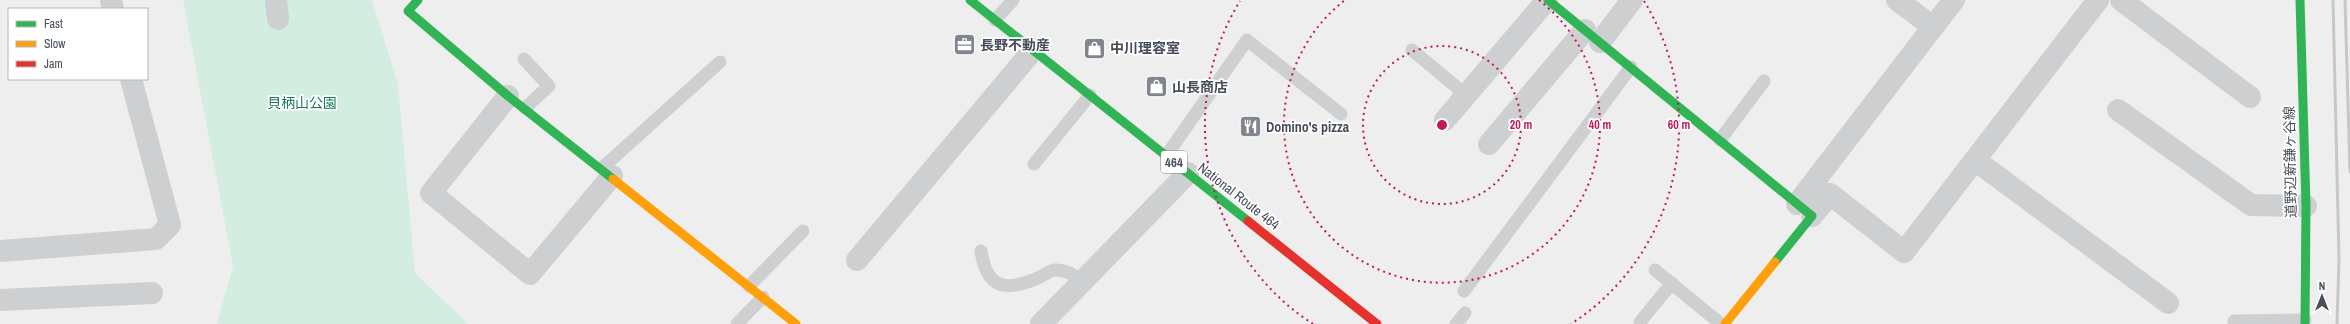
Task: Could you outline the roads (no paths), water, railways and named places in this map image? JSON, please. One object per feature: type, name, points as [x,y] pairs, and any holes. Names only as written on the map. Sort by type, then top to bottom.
[{"type":"main road","points":[[418,0],[408,11],[517,102],[607,172],[796,324]]},
{"type":"main road","name":"National Route 464","points":[[970,0],[1034,49],[1378,324]]},
{"type":"main road","points":[[1547,0],[1805,210],[1725,324]]},
{"type":"main road","name":"道野辺新鎌ヶ谷線","points":[[2300,0],[2306,206],[2305,322]]},
{"type":"street","points":[[1444,120],[1547,0]]},
{"type":"street","points":[[1489,144],[1592,36],[1632,0]]},
{"type":"street","points":[[1897,0],[1933,27]]},
{"type":"street","points":[[1805,210],[1933,27],[1954,0]]},
{"type":"street","points":[[1805,210],[1830,194],[1904,252],[2098,0]]},
{"type":"street","points":[[2121,0],[2250,97]]},
{"type":"street","points":[[857,260],[1034,49]]},
{"type":"street","points":[[0,251],[156,239],[170,225],[131,80]]},
{"type":"street","points":[[517,102],[430,193],[530,274],[607,172]]},
{"type":"street","points":[[2118,110],[2251,206],[2306,206]]},
{"type":"street","points":[[1975,160],[2168,303]]},
{"type":"street","points":[[1041,324],[1188,173]]},
{"type":"street","points":[[0,300],[152,293]]},
{"type":"lane","points":[[995,20],[1013,0]]},
{"type":"lane","points":[[1166,156],[1247,40],[1341,114]]},
{"type":"lane","points":[[1412,50],[1466,95]]},
{"type":"lane","points":[[517,102],[549,86],[524,59]]},
{"type":"lane","points":[[607,172],[720,62]]},
{"type":"lane","points":[[1464,291],[1631,67]]},
{"type":"lane","points":[[1720,140],[1764,81]]},
{"type":"lane","points":[[1034,164],[1090,95]]},
{"type":"lane","points":[[749,286],[803,231]]},
{"type":"lane","points":[[981,252],[984,269],[991,280],[1006,287],[1019,286],[1053,270],[1064,271],[1075,275],[1082,282]]},
{"type":"lane","points":[[1655,270],[1721,324]]},
{"type":"lane","points":[[1640,322],[1672,284]]},
{"type":"lane","points":[[737,324],[763,297]]},
{"type":"lane","points":[[1456,324],[1465,313]]},
{"type":"lane","points":[[2234,321],[2305,322]]},
{"type":"railway","points":[[2333,0],[2339,260],[2337,324]]},
{"type":"railway","points":[[2345,0],[2350,172]]},
{"type":"place","name":"長野不動産","points":[[964,45]]},
{"type":"place","name":"中川理容室","points":[[1095,48]]},
{"type":"place","name":"山長商店","points":[[1157,87]]},
{"type":"place","name":"Domino's pizza","points":[[1251,127]]},
{"type":"park label","name":"貝柄山公園","points":[[302,103]]}]
